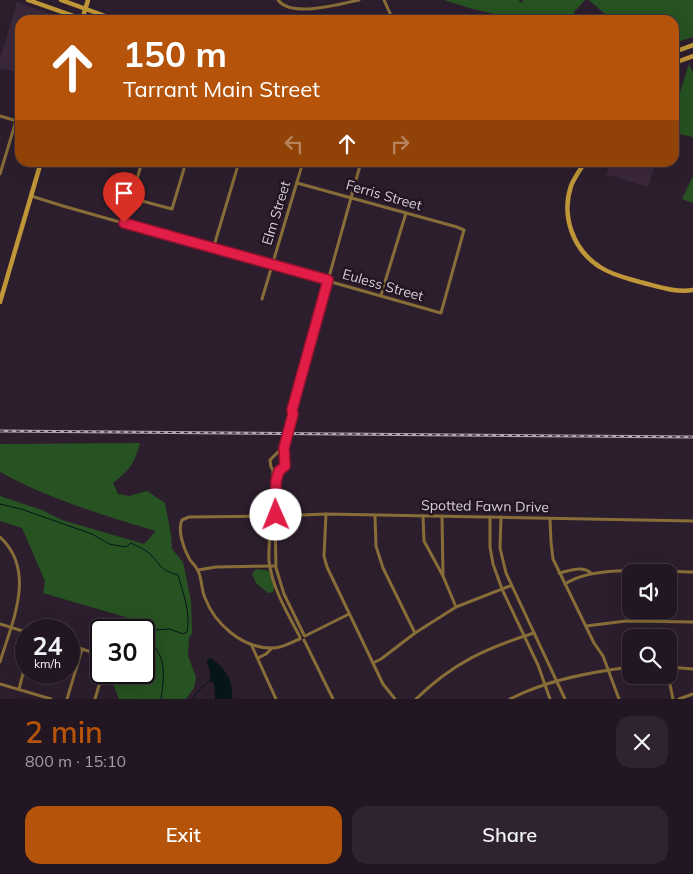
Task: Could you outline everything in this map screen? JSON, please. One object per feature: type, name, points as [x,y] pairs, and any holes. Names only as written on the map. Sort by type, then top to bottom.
[{"type":"street","points":[[28,0],[69,15]]},
{"type":"street","points":[[61,0],[102,15]]},
{"type":"street","points":[[84,15],[88,0]]},
{"type":"street","points":[[278,0],[281,4],[301,10],[360,0]]},
{"type":"street","points":[[384,0],[391,15]]},
{"type":"street","points":[[679,50],[693,45]]},
{"type":"street","points":[[679,61],[693,56]]},
{"type":"street","points":[[0,116],[15,121]]},
{"type":"street","points":[[0,174],[15,131]]},
{"type":"street","points":[[0,302],[40,167]]},
{"type":"street","points":[[124,223],[141,167]]},
{"type":"street","points":[[132,198],[172,209],[185,167]]},
{"type":"street","points":[[213,248],[237,167]]},
{"type":"street","name":"Elm Street","points":[[262,299],[302,167]]},
{"type":"street","points":[[333,699],[284,594],[276,566],[273,470],[270,460],[279,451],[293,414],[292,410],[360,167]]},
{"type":"street","points":[[582,167],[571,186],[568,213],[571,231],[580,250],[599,267],[621,277],[669,289],[693,290]]},
{"type":"street","name":"Ferris Street","points":[[297,183],[464,230],[441,313]]},
{"type":"street","name":"Euless Street","points":[[31,196],[441,313]]},
{"type":"street","points":[[381,295],[406,214]]},
{"type":"street","points":[[286,433],[283,453],[285,466],[279,471],[276,481],[270,566],[276,587],[303,637]]},
{"type":"street","points":[[273,470],[279,471]]},
{"type":"street","points":[[326,514],[325,564],[383,684],[395,699]]},
{"type":"street","name":"Spotted Fawn Drive","points":[[198,570],[189,558],[180,528],[180,522],[188,517],[326,514],[693,521]]},
{"type":"street","points":[[375,516],[376,546],[382,568],[415,634]]},
{"type":"street","points":[[423,516],[424,541],[443,576],[456,608]]},
{"type":"street","points":[[442,516],[443,576]]},
{"type":"street","points":[[490,517],[490,556],[502,589],[546,684],[550,699]]},
{"type":"street","points":[[501,517],[502,560],[510,586],[566,699]]},
{"type":"street","points":[[550,519],[552,551],[560,573],[594,643],[603,656],[619,699]]},
{"type":"street","points":[[0,537],[16,559],[20,578],[19,598],[0,662]]},
{"type":"street","points":[[276,566],[216,567],[198,570],[204,596],[213,614],[232,633],[251,644],[272,648],[280,647],[350,614]]},
{"type":"street","points":[[560,573],[580,569],[588,570],[591,573]]},
{"type":"street","points":[[565,584],[572,579],[591,573],[613,571],[693,572]]},
{"type":"street","points":[[373,663],[456,608],[510,586]]},
{"type":"street","points":[[586,626],[626,622],[693,622]]},
{"type":"street","points":[[0,624],[15,629]]},
{"type":"street","points":[[416,699],[440,677],[481,652],[534,633]]},
{"type":"street","points":[[251,644],[276,699]]},
{"type":"street","points":[[258,658],[272,648]]},
{"type":"street","points":[[67,699],[82,649],[90,652]]},
{"type":"street","points":[[510,699],[546,684],[622,668]]},
{"type":"street","points":[[677,668],[693,669]]},
{"type":"street","points":[[0,684],[51,699]]},
{"type":"street","points":[[18,689],[19,684]]},
{"type":"street","points":[[95,699],[99,684]]},
{"type":"street","points":[[670,684],[673,699]]},
{"type":"street","points":[[679,699],[693,694]]},
{"type":"shaded area","points":[[17,2],[53,15],[15,15],[15,72],[0,68],[0,59]]},
{"type":"shaded area","points":[[609,167],[655,167],[648,187],[609,175],[606,176]]},
{"type":"shaded area","points":[[211,658],[220,666],[230,681],[232,699],[215,699],[214,683],[209,681],[210,673],[207,663],[207,660]]},
{"type":"green space","points":[[444,0],[518,0],[522,3],[523,0],[585,0],[573,15],[499,15]]},
{"type":"green space","points":[[589,0],[693,0],[693,37],[679,41],[679,15],[606,15]]},
{"type":"green space","points":[[689,64],[693,73],[693,137],[679,134],[679,95]]},
{"type":"green space","points":[[693,176],[693,203],[682,199]]},
{"type":"green space","points":[[140,443],[131,466],[113,483],[118,494],[129,496],[147,491],[165,503],[172,549],[183,562],[191,601],[192,633],[189,638],[188,656],[196,677],[194,688],[186,699],[119,699],[114,684],[155,684],[155,619],[132,619],[43,593],[45,581],[22,528],[0,521],[0,496],[42,510],[62,520],[144,544],[156,531],[57,498],[0,472],[0,444]]},
{"type":"green space","points":[[258,569],[269,571],[274,586],[273,592],[268,593],[256,583],[252,574]]},
{"type":"waterway","points":[[0,504],[21,509],[92,534],[109,544],[126,547],[131,543],[149,553],[164,569],[178,575],[187,610],[187,632],[183,634],[170,629],[154,630],[149,636],[160,655],[163,668],[161,699]]},
{"type":"waterway","points":[[192,699],[209,681]]},
{"type":"railway","points":[[0,431],[693,437]]},
{"type":"route","points":[[124,223],[328,280],[292,410],[293,414],[283,453],[285,466],[279,471],[276,481],[276,515]]}]
